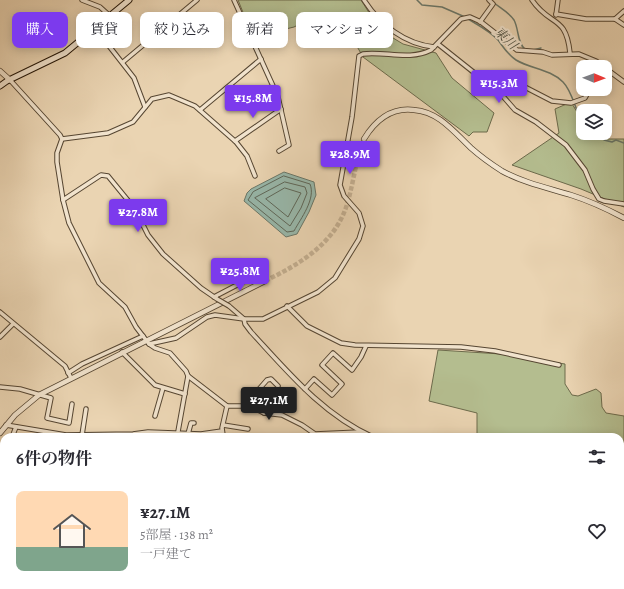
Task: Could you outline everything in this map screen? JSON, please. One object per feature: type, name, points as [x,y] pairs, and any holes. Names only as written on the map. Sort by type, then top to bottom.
[{"type":"main road","points":[[115,12],[129,0]]},
{"type":"main road","points":[[0,86],[66,53],[76,44]]},
{"type":"street","points":[[82,0],[100,7],[106,12]]},
{"type":"street","points":[[123,62],[197,0]]},
{"type":"street","points":[[234,0],[278,98],[289,144],[279,152]]},
{"type":"street","points":[[364,0],[374,14],[399,35],[412,42],[434,47]]},
{"type":"street","points":[[480,22],[493,4],[489,0]]},
{"type":"street","points":[[532,0],[542,12],[555,20],[565,31],[570,53]]},
{"type":"street","points":[[555,20],[558,0]]},
{"type":"street","points":[[615,19],[624,11]]},
{"type":"street","points":[[556,14],[586,19],[615,19],[624,25]]},
{"type":"street","points":[[68,373],[82,364],[146,340],[176,338],[207,318],[215,315],[244,319],[263,319],[318,292],[335,278],[362,234],[362,219],[344,196],[340,185],[352,117],[359,56],[368,53],[397,56],[419,54],[438,44],[467,17],[480,22],[517,50],[543,52],[552,55],[570,53],[585,55],[594,60]]},
{"type":"street","points":[[438,44],[495,90],[515,110],[536,122],[572,151],[585,170],[599,199],[624,204]]},
{"type":"street","points":[[111,48],[134,78],[145,107]]},
{"type":"street","points":[[200,110],[261,59]]},
{"type":"street","points":[[0,71],[10,80],[62,139]]},
{"type":"street","points":[[612,73],[624,82]]},
{"type":"street","points":[[495,90],[519,84],[552,101],[570,103],[585,98],[586,96]]},
{"type":"street","points":[[62,139],[108,134],[133,122],[152,99],[169,95],[195,106],[235,141],[247,156],[255,176]]},
{"type":"street","points":[[235,141],[281,109]]},
{"type":"street","points":[[364,139],[377,122],[390,114],[407,109],[429,113],[442,121],[472,149],[503,172],[535,185],[597,204],[624,218]]},
{"type":"street","points":[[62,139],[57,153],[57,162],[63,200],[69,223],[99,283],[125,307],[146,340],[155,348],[170,353],[186,371],[188,376],[227,406],[250,406],[264,413],[282,416],[302,425],[313,433]]},
{"type":"street","points":[[63,200],[101,175],[108,176],[135,209],[145,230],[163,254],[201,288],[229,306],[244,319],[245,324],[251,332],[305,389],[347,424],[360,432]]},
{"type":"street","points":[[215,298],[260,273]]},
{"type":"street","points":[[0,433],[15,415],[39,395],[265,281]]},
{"type":"street","points":[[287,306],[308,326],[341,343],[366,346],[461,347],[495,351],[559,365]]},
{"type":"street","points":[[0,312],[65,366],[71,378]]},
{"type":"street","points":[[0,337],[13,324]]},
{"type":"street","points":[[305,389],[314,379],[332,395],[342,384],[322,365],[334,353],[352,370],[362,357],[366,346]]},
{"type":"street","points":[[122,352],[154,385],[185,394]]},
{"type":"street","points":[[178,433],[188,376]]},
{"type":"street","points":[[264,413],[269,404],[253,396],[267,380],[271,379],[278,386]]},
{"type":"street","points":[[0,387],[20,389],[51,398],[47,418],[69,422],[72,404]]},
{"type":"street","points":[[155,416],[163,388]]},
{"type":"street","points":[[199,433],[222,431],[227,406]]},
{"type":"street","points":[[82,433],[86,409]]},
{"type":"street","points":[[188,433],[191,423],[194,423]]},
{"type":"street","points":[[6,425],[47,433]]},
{"type":"street","points":[[222,425],[248,430]]},
{"type":"street","points":[[14,433],[16,427]]},
{"type":"street","points":[[337,433],[360,432]]},
{"type":"street","points":[[147,433],[164,433]]},
{"type":"green space","points":[[238,0],[361,0],[369,12],[296,12],[296,26],[288,28],[288,12],[243,12]]},
{"type":"green space","points":[[393,38],[403,44],[436,53],[452,78],[494,113],[487,132],[473,132],[469,136],[363,57],[358,48],[393,48]]},
{"type":"green space","points":[[571,102],[576,110],[576,140],[624,139],[624,207],[581,189],[512,165],[559,133],[555,109]]},
{"type":"green space","points":[[438,350],[501,354],[565,364],[565,384],[572,395],[578,396],[596,389],[601,393],[602,407],[606,413],[624,416],[624,433],[477,433],[477,413],[429,401]]},
{"type":"water","points":[[284,172],[314,182],[316,195],[297,234],[286,237],[244,201],[247,193],[251,189]]},
{"type":"waterway","name":"東川","points":[[417,0],[422,5],[442,7],[465,17]]},
{"type":"waterway","points":[[493,2],[512,17],[517,27],[519,40],[525,49]]},
{"type":"waterway","name":"東川","points":[[468,19],[484,28],[498,40],[508,54],[516,60],[552,74],[563,82],[569,91],[576,108]]},
{"type":"waterway","points":[[533,50],[541,48]]},
{"type":"waterway","name":"東川","points":[[604,140],[612,142],[616,140],[624,143]]},
{"type":"tunnel","points":[[265,281],[305,259],[327,240],[336,228],[348,201],[364,139]]}]
